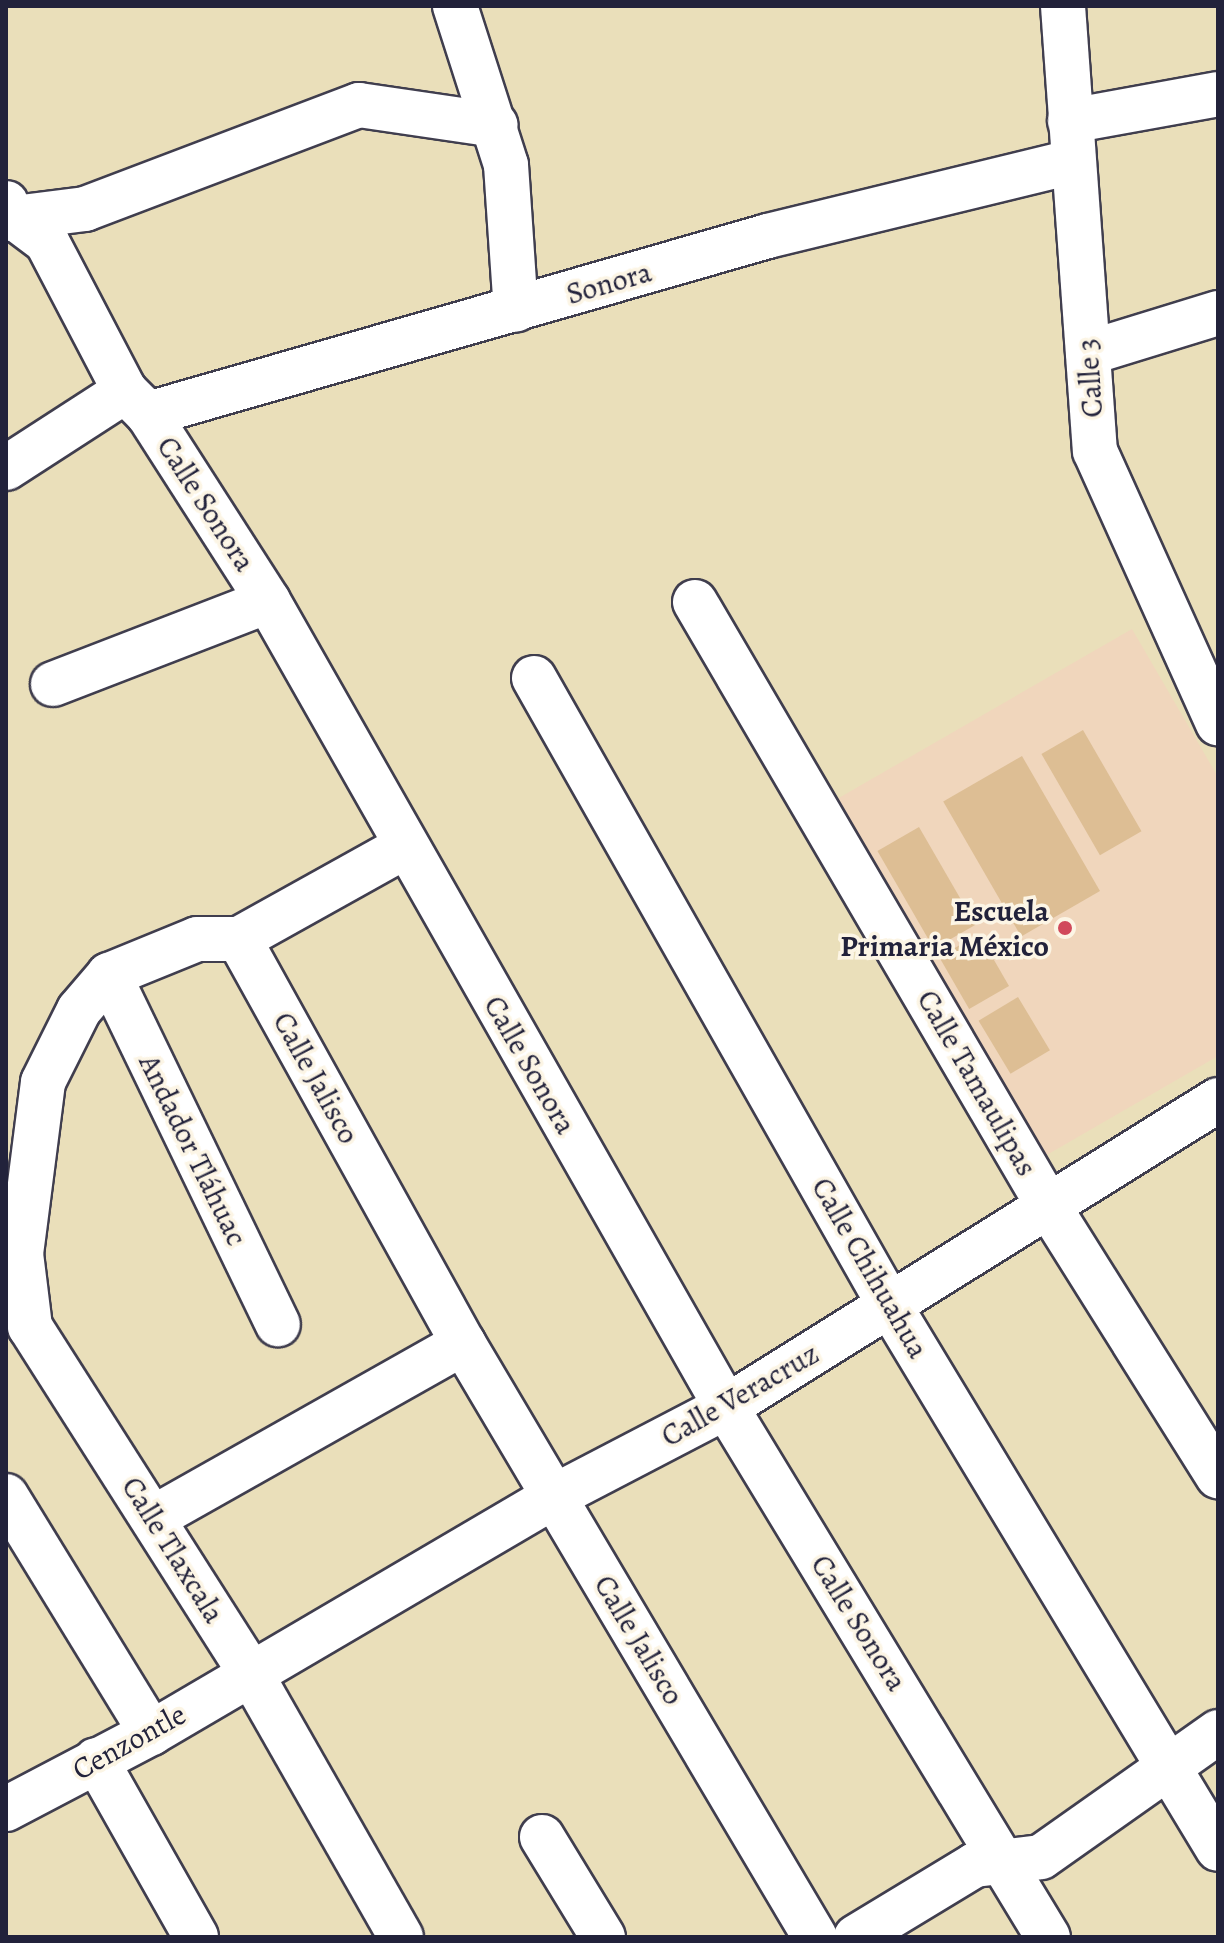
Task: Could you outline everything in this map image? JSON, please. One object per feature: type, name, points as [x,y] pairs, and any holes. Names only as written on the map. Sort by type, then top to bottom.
[{"type":"street","points":[[455,6],[496,125],[506,165],[516,310]]},
{"type":"street","name":"Calle 3","points":[[1063,6],[1095,451],[1218,724]]},
{"type":"street","name":"Sonora","points":[[6,468],[137,402],[516,310],[768,236],[1218,94]]},
{"type":"street","points":[[8,212],[85,209],[359,105],[496,125]]},
{"type":"street","name":"Calle Sonora","points":[[8,212],[47,242],[137,402],[268,601],[404,847],[726,1407],[1005,1861],[1048,1937]]},
{"type":"street","points":[[1088,353],[1218,313]]},
{"type":"street","points":[[53,684],[268,601]]},
{"type":"street","name":"Calle Tamaulipas","points":[[695,602],[1049,1207],[1218,1476]]},
{"type":"street","name":"Calle Chihuahua","points":[[534,678],[890,1306],[1218,1849]]},
{"type":"street","name":"Calle Tlaxcala","points":[[401,1937],[250,1672],[30,1327],[21,1254],[20,1141],[43,1082],[79,1010],[109,975],[197,939],[239,939],[404,847]]},
{"type":"street","name":"Calle Jalisco","points":[[239,939],[463,1343],[815,1937]]},
{"type":"street","name":"Andador Tláhuac","points":[[109,975],[278,1324]]},
{"type":"street","name":"Calle Veracruz","points":[[250,1672],[555,1496],[726,1407],[1218,1100]]},
{"type":"street","points":[[153,1518],[463,1343]]},
{"type":"street","points":[[6,1496],[151,1733]]},
{"type":"street","name":"Cenzontle","points":[[6,1809],[151,1733],[250,1672]]},
{"type":"street","points":[[856,1937],[975,1865],[1041,1857],[1218,1732]]},
{"type":"street","points":[[96,1760],[196,1937]]},
{"type":"street","points":[[542,1837],[603,1937]]},
{"type":"shaded area","name":"Escuela Primaria México","points":[[1132,629],[1218,777],[1218,1056],[1045,1156],[837,799]]},
{"type":"building","points":[[1083,730],[1142,831],[1100,855],[1041,754]]},
{"type":"building","points":[[1022,756],[1100,891],[1021,937],[943,802]]},
{"type":"building","points":[[919,827],[975,925],[934,949],[877,851]]},
{"type":"building","points":[[979,934],[1009,986],[969,1009],[939,957]]},
{"type":"building","points":[[1018,997],[1050,1050],[1011,1074],[979,1021]]},
{"type":"place","name":"Escuela Primaria México","points":[[1065,928]]}]
